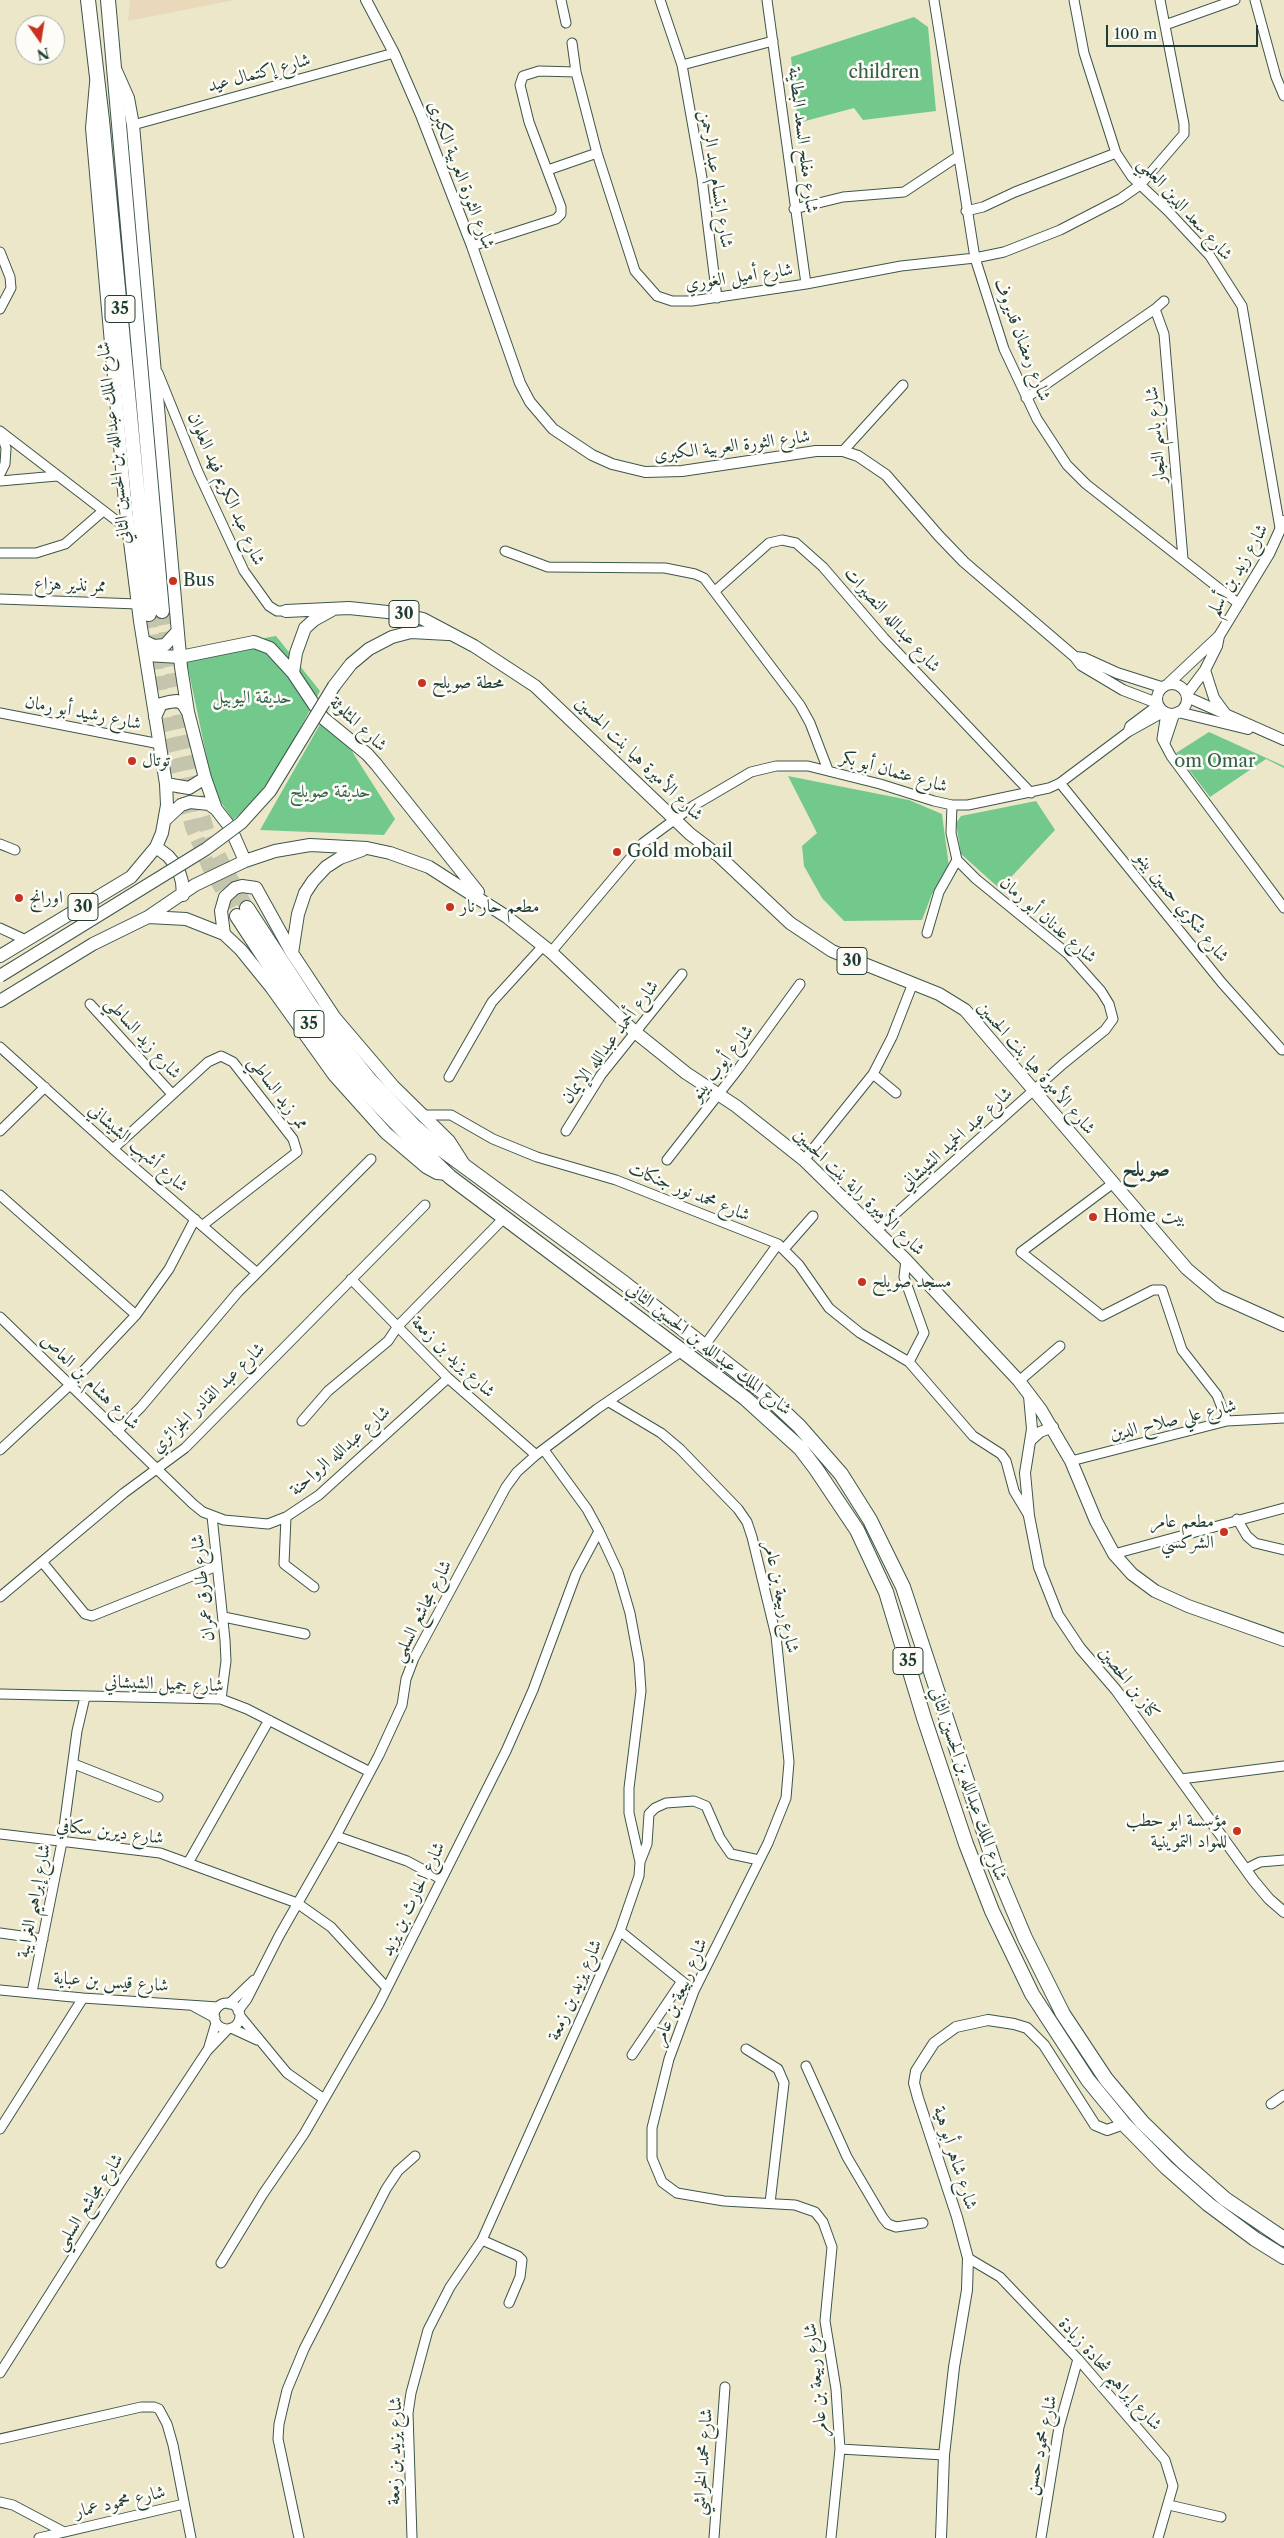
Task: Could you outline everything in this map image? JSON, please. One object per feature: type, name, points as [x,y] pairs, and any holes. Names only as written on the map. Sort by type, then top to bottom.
[{"type":"highway","name":"شارع الملك عبدالله بن الحسين الثاني","points":[[88,2],[156,612],[115,70],[108,0]]},
{"type":"highway","points":[[110,22],[114,0]]},
{"type":"highway","name":"شارع الملك عبدالله بن الحسين الثاني","points":[[1284,2239],[1225,2199],[1142,2122],[1106,2079],[1077,2036],[1052,1992],[1010,1905],[964,1775],[913,1614],[893,1564],[850,1486],[821,1450],[780,1408],[705,1345],[414,1126],[369,1079],[311,1006],[242,912],[300,1012],[329,1051],[394,1123],[447,1174],[746,1398],[788,1436],[816,1469],[845,1509],[876,1567],[894,1613],[924,1718],[992,1911],[1043,2012],[1088,2080],[1124,2124],[1166,2167],[1208,2204],[1284,2257]]},
{"type":"main road","points":[[115,70],[128,98],[133,124],[176,634],[188,712],[205,778],[216,809],[236,836],[246,861]]},
{"type":"main road","points":[[97,77],[92,111],[92,128],[108,315],[138,604],[166,784],[166,819],[156,847],[168,856],[178,868],[183,895]]},
{"type":"main road","points":[[293,673],[296,653],[305,628],[314,620],[335,608]]},
{"type":"main road","name":"شارع الأميرة هيا بنت الحسين","points":[[286,611],[335,608],[371,610],[423,619],[455,635],[535,686],[674,818],[719,856],[790,922],[811,938],[852,962],[913,984],[952,1001],[972,1017],[1174,1256],[1207,1288],[1234,1304],[1284,1325]]},
{"type":"main road","points":[[0,976],[206,849],[241,823],[270,791],[334,686],[357,659],[369,649],[392,637],[411,632],[455,635]]},
{"type":"main road","points":[[144,641],[154,646],[165,645],[176,634]]},
{"type":"main road","name":"شارع المثلوثة","points":[[146,655],[180,656],[254,642],[270,648],[293,673],[323,718],[371,759],[484,900]]},
{"type":"main road","points":[[155,718],[162,704],[169,702],[177,701],[183,704],[188,712]]},
{"type":"main road","points":[[166,784],[189,788],[205,778]]},
{"type":"main road","points":[[166,819],[181,805],[190,802],[208,804],[216,809]]},
{"type":"main road","name":"شارع الأميرة راية بنت الحسين","points":[[246,861],[275,851],[310,845],[367,848],[390,853],[429,867],[484,900],[547,949],[635,1032],[718,1095],[736,1106],[804,1160],[906,1260],[1028,1392],[1053,1427],[1071,1461],[1096,1521],[1114,1554],[1132,1574],[1156,1591],[1210,1615],[1284,1640]]},
{"type":"main road","name":"30","points":[[0,956],[131,877],[156,847]]},
{"type":"main road","points":[[292,953],[298,914],[305,893],[313,881],[326,867],[340,858],[367,848]]},
{"type":"main road","name":"30","points":[[0,1001],[94,944],[148,917],[183,895],[195,885],[246,861]]},
{"type":"main road","points":[[224,934],[221,911],[224,897],[235,888],[249,886],[256,888],[292,953],[350,1037],[421,1115],[449,1141],[466,1167]]},
{"type":"main road","points":[[148,917],[186,919],[224,934],[242,950],[271,987],[330,1070],[374,1119],[421,1163],[437,1173],[447,1174]]},
{"type":"street","name":"شارع الثورة العربية الكبرى","points":[[366,0],[394,53],[472,246],[520,383],[530,402],[558,433],[592,456],[629,469],[664,473],[791,454],[843,452],[870,462],[886,475],[964,562],[1076,657],[1081,665],[1103,680],[1167,710],[1260,730]]},
{"type":"street","points":[[561,0],[566,23]]},
{"type":"street","name":"شارع ابتسام عبد الرحمن","points":[[660,0],[682,65],[702,178],[717,298]]},
{"type":"street","name":"شارع مفلح السعد البطاينة","points":[[766,0],[774,41],[794,209],[806,284]]},
{"type":"street","name":"شارع رمضان قديروف","points":[[934,0],[957,158],[975,258],[1004,348],[1026,398],[1050,442],[1086,484],[1148,535],[1183,559],[1239,604]]},
{"type":"street","name":"شارع سعد الدين العلمي","points":[[1074,0],[1084,53],[1116,153],[1140,185],[1210,256],[1242,306],[1282,524]]},
{"type":"street","points":[[1160,0],[1165,25],[1235,0]]},
{"type":"street","points":[[1255,0],[1276,77],[1284,96]]},
{"type":"street","name":"شارع أميل الغوري","points":[[572,43],[576,72],[597,153],[634,271],[657,296],[672,301],[717,298],[901,266],[975,258],[1004,252],[1060,230],[1120,199],[1140,185],[1184,134],[1184,124],[1165,25]]},
{"type":"street","points":[[682,65],[774,41]]},
{"type":"street","name":"شارع إكتمال عيد","points":[[133,124],[394,53]]},
{"type":"street","points":[[472,246],[559,217],[561,207],[530,122],[521,80],[523,76],[539,71],[576,72]]},
{"type":"street","points":[[548,170],[597,153]]},
{"type":"street","points":[[966,211],[984,207],[1015,192],[1116,153]]},
{"type":"street","points":[[794,209],[843,196],[904,192],[957,158]]},
{"type":"street","points":[[0,252],[10,276],[10,288],[0,309]]},
{"type":"street","points":[[1026,398],[1164,301]]},
{"type":"street","name":"شارع باسم النجار","points":[[1155,309],[1164,334],[1183,559]]},
{"type":"street","name":"شارع عبد الكريم فهد العلوان","points":[[154,364],[198,472],[244,571],[269,606],[277,611],[286,611]]},
{"type":"street","points":[[843,452],[903,385]]},
{"type":"street","points":[[0,431],[130,531]]},
{"type":"street","points":[[0,431],[6,448],[5,464],[0,474]]},
{"type":"street","points":[[0,481],[57,476]]},
{"type":"street","points":[[0,553],[36,553],[66,544],[102,510]]},
{"type":"street","name":"شارع زيد بن أسلم","points":[[1165,685],[1219,636],[1268,554],[1282,524]]},
{"type":"street","name":"شارع عبدالله النصيرات","points":[[715,591],[769,543],[782,540],[796,544],[823,567],[884,638],[1031,793]]},
{"type":"street","points":[[505,551],[531,562],[556,568],[679,569],[704,578],[800,705],[810,723],[828,770]]},
{"type":"street","name":"ممر نذير هزاع","points":[[0,599],[138,604]]},
{"type":"street","name":"شارع زيد بن أسلم","points":[[1187,695],[1205,670],[1217,646],[1219,636]]},
{"type":"street","name":"شارع الثورة العربية الكبرى","points":[[1076,657],[1084,658],[1116,673],[1165,685]]},
{"type":"street","points":[[1205,670],[1214,698],[1227,715]]},
{"type":"street","points":[[1167,710],[1186,704],[1187,695],[1180,685],[1165,685],[1157,695],[1167,710],[1165,743],[1171,756],[1284,908]]},
{"type":"street","name":"شارع الثورة العربية الكبرى","points":[[1187,695],[1284,740]]},
{"type":"street","name":"شارع عثمان أبو بكر","points":[[449,1077],[492,1002],[547,949],[643,843],[674,818],[739,779],[764,768],[792,765],[828,770],[952,805],[968,805],[1031,793],[1060,782],[1128,732],[1130,726],[1167,710]]},
{"type":"street","name":"شارع رشيد أبو رمان","points":[[0,713],[160,744]]},
{"type":"street","name":"شارع شكري حسين بينو","points":[[1060,782],[1222,983],[1282,1050]]},
{"type":"street","points":[[927,933],[939,892],[957,860],[951,833],[952,805]]},
{"type":"street","points":[[0,844],[15,850]]},
{"type":"street","name":"شارع عدنان أبو رمان","points":[[957,860],[976,880],[1068,954],[1101,992],[1113,1013],[1112,1023],[1105,1030],[1034,1090]]},
{"type":"street","points":[[0,928],[26,940]]},
{"type":"street","name":"شارع أحمد عبدالله الإيمان","points":[[566,1131],[601,1075],[682,974]]},
{"type":"street","name":"شارع أيوب بينو","points":[[667,1160],[718,1095],[800,984]]},
{"type":"street","points":[[804,1160],[873,1074],[892,1037],[913,984]]},
{"type":"street","name":"شارع زيد الساطي","points":[[90,1004],[172,1094]]},
{"type":"street","name":"شارع أشهب الشيشاني","points":[[0,1047],[113,1150],[203,1225],[256,1273]]},
{"type":"street","name":"ممر زيد الساطي","points":[[113,1150],[208,1062],[221,1056],[227,1058],[245,1077],[298,1148],[295,1156],[203,1225]]},
{"type":"street","points":[[873,1074],[896,1093]]},
{"type":"street","points":[[0,1131],[45,1087]]},
{"type":"street","name":"شارع عبد الحميد الشيشاني","points":[[876,1232],[1034,1090]]},
{"type":"street","name":"شارع محمد نور جنكات","points":[[421,1115],[455,1116],[494,1139],[537,1158],[616,1180],[781,1247]]},
{"type":"street","points":[[117,1431],[141,1407],[256,1273],[371,1159]]},
{"type":"street","points":[[1112,1184],[1021,1252],[1102,1316],[1153,1290],[1162,1290],[1182,1350],[1217,1395],[1227,1421]]},
{"type":"street","points":[[0,1195],[136,1315]]},
{"type":"street","name":"شارع عبد القادر الجزائري","points":[[0,1597],[43,1563],[124,1493],[191,1442],[424,1205]]},
{"type":"street","points":[[705,1345],[781,1247],[813,1216]]},
{"type":"street","points":[[302,1421],[328,1391],[387,1342],[398,1326],[504,1218]]},
{"type":"street","points":[[0,1450],[70,1384],[136,1315],[169,1268],[195,1219]]},
{"type":"street","points":[[781,1247],[834,1312],[860,1333],[909,1362],[974,1436],[1001,1454],[1006,1461],[1014,1491],[1029,1516]]},
{"type":"street","points":[[906,1260],[904,1277],[924,1333],[909,1362]]},
{"type":"street","name":"شارع يزيد بن زمعة","points":[[351,1279],[448,1378],[540,1452],[587,1509],[609,1549],[625,1595],[639,1662],[641,1691],[629,1800],[630,1825],[640,1862],[638,1876],[620,1931],[482,2240],[436,2312],[428,2330],[415,2377],[408,2413],[412,2538]]},
{"type":"street","name":"شارع هشام بن العاص","points":[[0,1317],[158,1469]]},
{"type":"street","points":[[1019,1381],[1060,1346]]},
{"type":"street","name":"شارع مجاشع السلمي","points":[[239,2013],[396,1722],[402,1706],[406,1679],[414,1658],[500,1498],[517,1472],[540,1452],[682,1351]]},
{"type":"street","name":"شارع عبدالله الرواحنة","points":[[212,1516],[268,1524],[286,1518],[319,1495],[448,1378]]},
{"type":"street","name":"كناز بن الحصين","points":[[1028,1392],[1032,1416],[1025,1473],[1029,1516],[1039,1567],[1063,1624],[1080,1648],[1116,1690],[1269,1899],[1284,1912]]},
{"type":"street","name":"شارع ربيعة بن عامر","points":[[609,1402],[661,1434],[680,1449],[738,1509],[750,1529],[776,1636],[790,1762],[786,1798],[759,1860],[694,1991],[669,2059],[658,2097],[652,2128],[652,2158],[654,2168],[662,2182],[677,2193],[724,2201],[795,2205],[815,2212],[829,2235],[832,2247],[826,2288],[825,2321],[836,2389],[840,2449],[831,2538]]},
{"type":"street","name":"شارع علي صلاح الدين","points":[[1071,1461],[1227,1421],[1284,1418]]},
{"type":"street","points":[[1030,1441],[1040,1432],[1053,1427]]},
{"type":"street","name":"شارع طارق عمران","points":[[158,1469],[193,1504],[212,1516],[224,1617],[226,1661],[221,1699]]},
{"type":"street","points":[[1114,1554],[1237,1519],[1284,1508]]},
{"type":"street","points":[[286,1518],[284,1564],[314,1587]]},
{"type":"street","points":[[1237,1519],[1247,1536],[1255,1543],[1262,1547],[1284,1550]]},
{"type":"street","name":"شارع الحارث بن يزيد","points":[[221,2263],[243,2226],[304,2134],[387,1988],[506,1751],[533,1690],[576,1574],[599,1531]]},
{"type":"street","points":[[43,1563],[85,1614],[92,1616],[217,1566]]},
{"type":"street","points":[[224,1617],[305,1634]]},
{"type":"street","name":"شارع جميل الشيشاني","points":[[0,1694],[221,1699],[269,1720],[370,1772]]},
{"type":"street","name":"شارع إبراهيم الغرايبة","points":[[32,1992],[62,1842],[77,1731],[85,1697]]},
{"type":"street","points":[[188,1863],[269,1720]]},
{"type":"street","points":[[74,1764],[158,1797]]},
{"type":"street","points":[[1181,1779],[1284,1766]]},
{"type":"street","points":[[640,1862],[647,1844],[649,1814],[655,1808],[666,1803],[694,1800],[706,1806],[722,1843],[731,1854],[759,1860]]},
{"type":"street","name":"شارع ديرين سكافي","points":[[0,1834],[148,1850],[297,1903],[331,1927],[387,1988]]},
{"type":"street","points":[[336,1836],[407,1861],[441,1879]]},
{"type":"street","points":[[1246,1869],[1260,1862],[1284,1860]]},
{"type":"street","points":[[620,1931],[694,1991]]},
{"type":"street","points":[[0,1933],[43,1939]]},
{"type":"street","name":"شارع مجاشع السلمي","points":[[229,2004],[258,1977]]},
{"type":"street","points":[[632,2054],[682,1981]]},
{"type":"street","name":"شارع قيس بن عباية","points":[[0,1990],[83,1998],[218,2007]]},
{"type":"street","points":[[0,2128],[83,1998]]},
{"type":"street","points":[[257,2040],[229,2028],[221,2027],[215,2020],[218,2007],[229,2004],[239,2013],[257,2040],[287,2073],[324,2099]]},
{"type":"street","name":"شارع قيس بن عباية","points":[[191,2005],[215,2020]]},
{"type":"street","points":[[229,2028],[237,2023],[239,2013]]},
{"type":"street","name":"شارع مجاشع السلمي","points":[[208,2051],[215,2020]]},
{"type":"street","name":"شارع شاهر أبو هية","points":[[941,2538],[944,2455],[954,2366],[967,2290],[968,2258],[914,2083],[916,2071],[923,2059],[943,2036],[964,2024],[988,2020],[1014,2024],[1027,2028],[1044,2045],[1095,2125],[1107,2130],[1124,2124]]},
{"type":"street","name":"شارع مجاشع السلمي","points":[[0,2373],[120,2182],[208,2051],[229,2028]]},
{"type":"street","points":[[746,2049],[778,2069],[784,2083],[770,2203]]},
{"type":"street","points":[[806,2066],[847,2157],[883,2218],[888,2224],[896,2227],[923,2223]]},
{"type":"street","points":[[1271,2104],[1284,2095]]},
{"type":"street","points":[[299,2538],[278,2439],[279,2424],[287,2390],[304,2349],[386,2189],[398,2171],[415,2156]]},
{"type":"street","points":[[482,2240],[518,2256],[522,2260],[520,2276],[509,2303]]},
{"type":"street","name":"شارع إبراهيم شحادة زيادة","points":[[968,2258],[982,2264],[1000,2277],[1078,2359],[1165,2460],[1174,2486],[1158,2538]]},
{"type":"street","name":"شارع محمود حسن","points":[[1041,2538],[1059,2427],[1078,2359]]},
{"type":"street","name":"شارع محمد الخراشي","points":[[714,2538],[725,2387]]},
{"type":"street","points":[[0,2439],[115,2412],[154,2407],[160,2409],[167,2424],[191,2538]]},
{"type":"street","points":[[840,2449],[944,2455]]},
{"type":"street","name":"شارع محمود عمار","points":[[0,2502],[12,2505],[64,2532]]},
{"type":"street","name":"شارع محمود عمار","points":[[39,2538],[184,2504]]},
{"type":"street","points":[[1169,2505],[1220,2517]]},
{"type":"shaded area","points":[[130,0],[235,0],[128,21]]},
{"type":"green space","name":"children","points":[[914,17],[928,27],[936,111],[863,120],[854,108],[798,123],[791,57]]},
{"type":"green space","name":"حديقة اليوبيل","points":[[276,636],[320,691],[280,766],[252,803],[233,820],[214,792],[187,663],[191,651]]},
{"type":"green space","name":"حديقة صويلح","points":[[327,712],[395,819],[384,835],[260,830]]},
{"type":"green space","name":"om Omar","points":[[1209,732],[1284,766],[1284,768],[1266,759],[1210,797],[1176,753]]},
{"type":"green space","points":[[788,776],[909,800],[942,814],[949,867],[932,894],[922,920],[844,921],[822,898],[804,866],[802,846],[817,833]]},
{"type":"green space","points":[[1036,801],[1055,830],[1000,889],[961,854],[956,823],[961,816]]},
{"type":"tunnel","points":[[162,611],[180,725],[191,777],[210,839],[247,908]]},
{"type":"tunnel","points":[[149,614],[166,726],[192,827],[209,867],[237,916]]},
{"type":"place","name":"Bus","points":[[173,581]]},
{"type":"place","name":"محطة صويلح","points":[[422,683]]},
{"type":"place","name":"توتال","points":[[132,761]]},
{"type":"place","name":"Gold mobail","points":[[617,852]]},
{"type":"place","name":"اورانج","points":[[19,898]]},
{"type":"place","name":"مطعم حار نار","points":[[450,907]]},
{"type":"place","name":"Home بيت","points":[[1093,1217]]},
{"type":"place","name":"مسجد صويلح","points":[[862,1282]]},
{"type":"place","name":"مطعم عامر الشركسي","points":[[1224,1532]]},
{"type":"place","name":"مؤسسة ابو حطب للمواد التموينية","points":[[1237,1831]]},
{"type":"district","name":"صويلح","points":[[1146,1170]]}]
